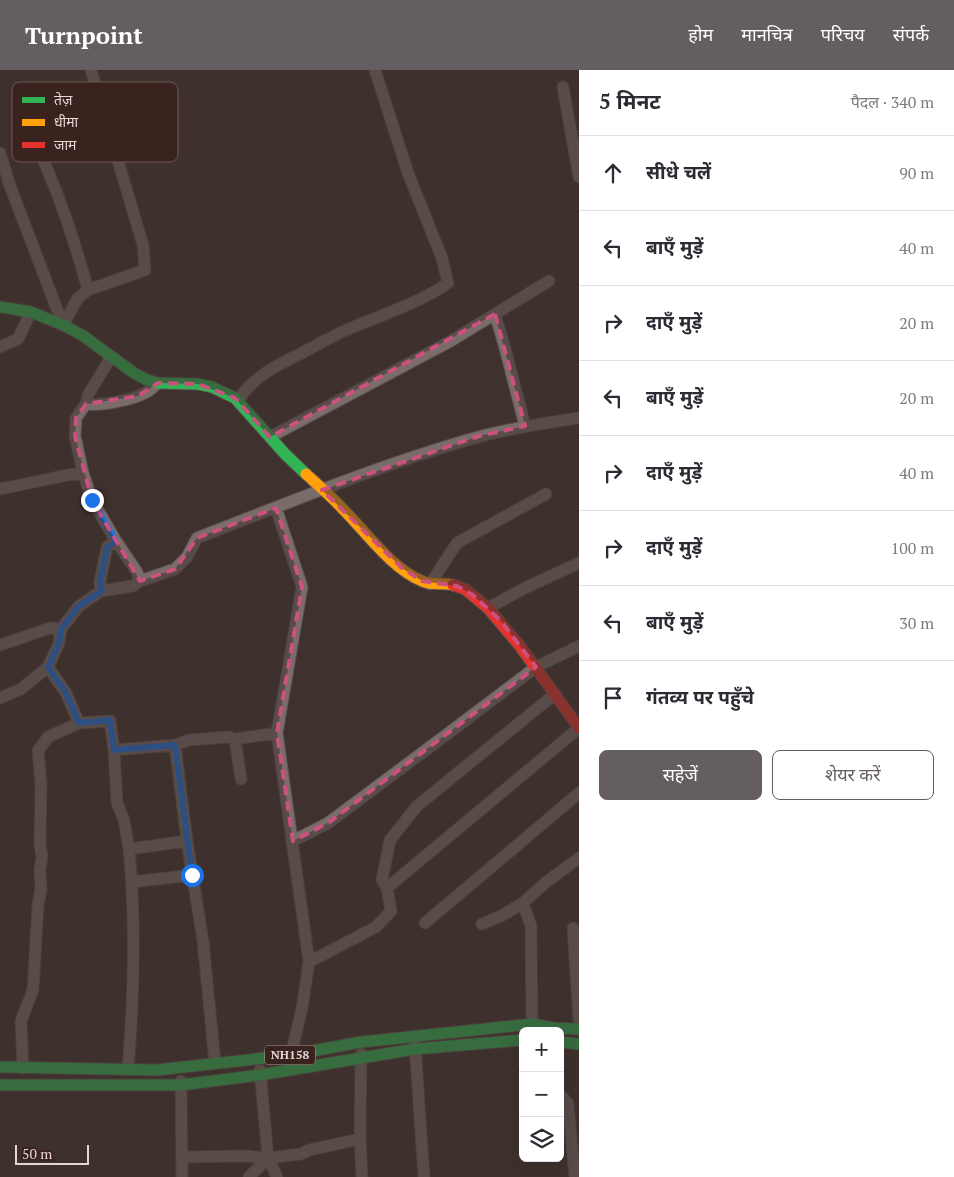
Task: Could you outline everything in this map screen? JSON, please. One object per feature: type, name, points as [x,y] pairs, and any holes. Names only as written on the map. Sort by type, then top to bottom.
[{"type":"main road","points":[[1,305],[31,312],[63,325],[82,335],[134,373],[147,380],[158,383],[198,384],[212,386],[224,391],[238,402],[284,454],[352,517],[390,558],[402,568],[430,584],[449,584],[464,589],[488,608],[501,621],[536,667],[579,728]]},
{"type":"main road","name":"NH158","points":[[0,1067],[157,1070],[291,1055],[361,1042],[519,1028]]},
{"type":"main road","name":"NH158","points":[[564,1028],[579,1029]]},
{"type":"main road","points":[[0,1085],[181,1084],[260,1075],[415,1049],[519,1040]]},
{"type":"main road","points":[[564,1042],[579,1044]]},
{"type":"street","points":[[238,402],[244,391],[271,369],[350,328],[394,311],[448,283],[442,258],[408,173],[375,70]]},
{"type":"street","points":[[563,87],[579,176]]},
{"type":"street","points":[[0,153],[10,186],[63,325]]},
{"type":"street","points":[[46,162],[75,241],[88,290]]},
{"type":"street","points":[[63,325],[78,298],[88,290],[145,270],[142,245],[118,162]]},
{"type":"street","points":[[270,437],[449,342],[549,281]]},
{"type":"street","points":[[0,347],[18,339],[31,312]]},
{"type":"street","points":[[494,314],[506,348],[525,426]]},
{"type":"street","points":[[112,357],[76,418],[75,436],[83,473],[92,500],[137,572],[140,581]]},
{"type":"street","points":[[86,404],[95,405],[138,396],[147,392],[158,383]]},
{"type":"street","points":[[0,698],[21,689],[48,667],[59,643],[61,629],[79,606],[102,591],[133,586],[140,581],[175,569],[187,557],[197,538],[410,458],[480,436],[525,426],[579,418]]},
{"type":"street","points":[[0,489],[83,473]]},
{"type":"street","points":[[430,584],[457,543],[546,494]]},
{"type":"street","points":[[276,508],[302,587],[277,732],[309,962],[302,1008],[291,1055]]},
{"type":"street","points":[[102,591],[100,582],[107,548],[116,541]]},
{"type":"street","points":[[488,608],[527,587],[579,563]]},
{"type":"street","points":[[0,645],[50,628],[61,629]]},
{"type":"street","points":[[293,841],[328,822],[536,667],[579,646]]},
{"type":"street","points":[[48,667],[66,693],[79,723]]},
{"type":"street","points":[[309,962],[376,927],[391,911],[387,888],[382,880],[390,840],[417,806],[555,694]]},
{"type":"street","points":[[22,1068],[21,1021],[33,990],[38,905],[42,889],[38,751],[48,737],[79,723],[110,720],[117,803],[124,820],[132,882],[133,1012],[128,1069]]},
{"type":"street","points":[[387,888],[579,728]]},
{"type":"street","points":[[114,750],[175,745],[189,740],[228,737],[235,739],[277,732]]},
{"type":"street","points":[[235,739],[241,779]]},
{"type":"street","points":[[175,745],[192,875],[203,941],[215,1063]]},
{"type":"street","points":[[425,924],[579,793]]},
{"type":"street","points":[[129,849],[188,841]]},
{"type":"street","points":[[482,924],[501,916],[523,903],[544,883],[579,858]]},
{"type":"street","points":[[132,882],[192,875]]},
{"type":"street","points":[[523,903],[531,926],[532,1027]]},
{"type":"street","points":[[573,928],[579,1020]]},
{"type":"street","points":[[414,1036],[424,1177]]},
{"type":"street","points":[[361,1042],[360,1139],[362,1177]]},
{"type":"street","points":[[259,1058],[268,1158],[277,1177]]},
{"type":"street","points":[[181,1067],[182,1177]]},
{"type":"street","points":[[564,1099],[568,1103],[575,1177]]},
{"type":"street","points":[[182,1157],[246,1156],[268,1158],[301,1154],[309,1150],[360,1139]]},
{"type":"street","points":[[249,1177],[268,1158]]},
{"type":"highlighted area","points":[[495,314],[525,426],[479,436],[322,490],[402,568],[422,581],[457,586],[473,595],[501,621],[536,667],[328,823],[293,841],[277,733],[302,587],[276,508],[197,538],[175,569],[140,581],[92,500],[75,436],[76,418],[86,404],[138,396],[158,383],[198,384],[235,398],[270,437]]},
{"type":"traffic: fast","points":[[0,307],[31,312],[63,325],[82,335],[134,373],[147,380],[158,383],[198,384],[212,387],[235,398],[285,454],[306,474]]},
{"type":"traffic: fast","points":[[0,1067],[157,1070],[291,1055],[361,1042],[532,1024],[554,1028],[579,1029]]},
{"type":"traffic: fast","points":[[0,1085],[181,1085],[260,1075],[415,1049],[519,1040]]},
{"type":"traffic: fast","points":[[564,1042],[579,1044]]},
{"type":"traffic: slow","points":[[306,474],[351,517],[389,559],[422,581],[453,585]]},
{"type":"traffic: jam","points":[[453,585],[465,589],[488,608],[520,646],[579,728]]},
{"type":"route","points":[[92,500],[116,541],[107,548],[100,582],[102,591],[79,606],[61,629],[59,643],[48,667],[66,693],[79,723],[110,720],[114,750],[175,745],[192,875]]}]
